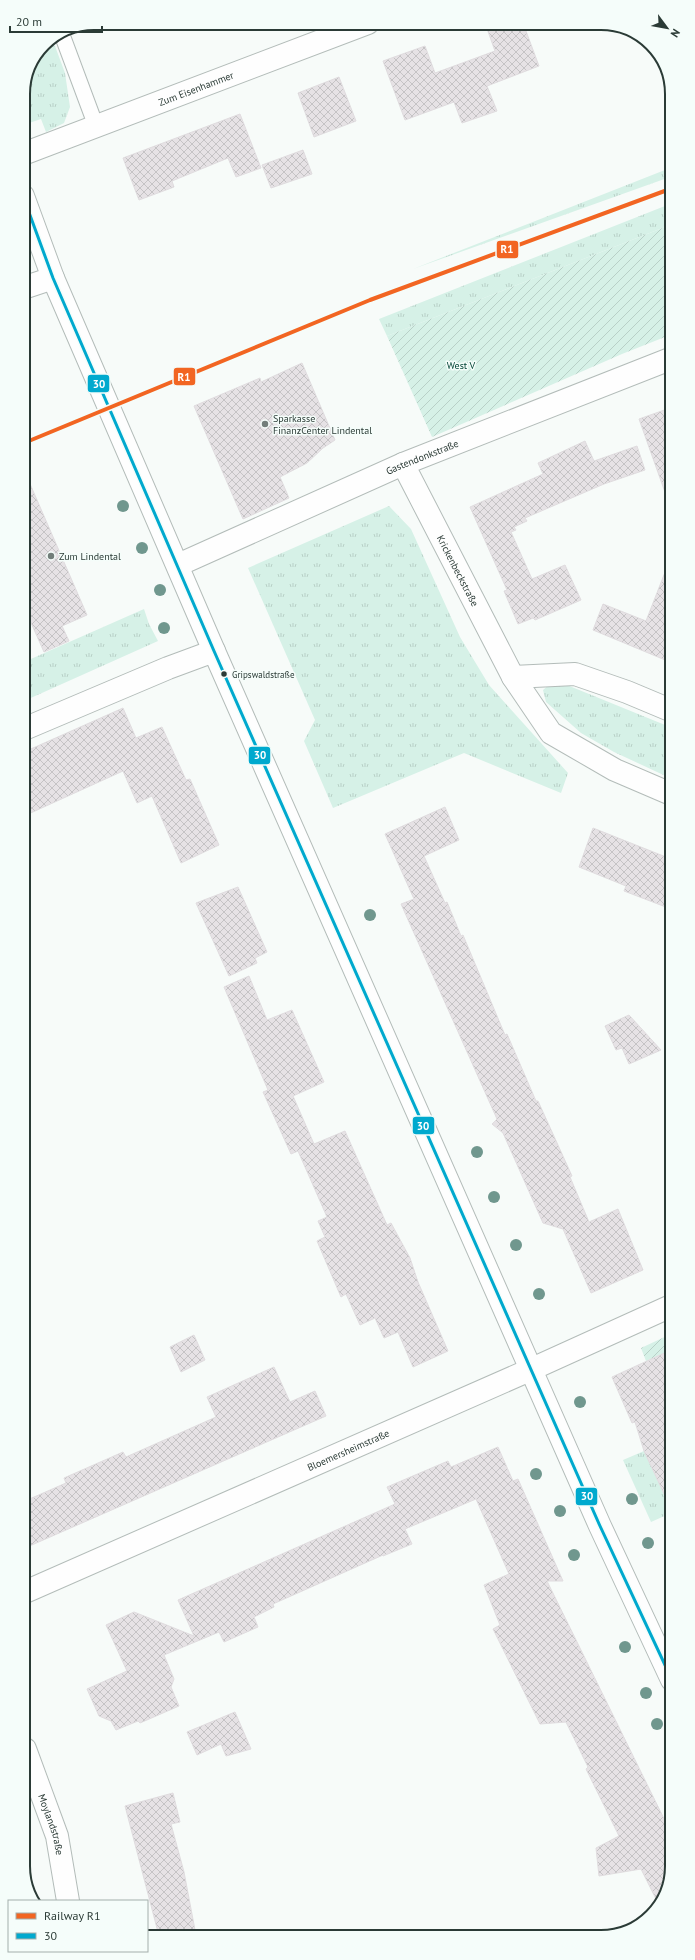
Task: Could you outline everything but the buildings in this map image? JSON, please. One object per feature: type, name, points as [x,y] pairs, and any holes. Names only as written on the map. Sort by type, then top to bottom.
[{"type":"street","name":"Zum Eisenhammer","points":[[30,151],[350,30]]},
{"type":"street","points":[[30,215],[53,278],[214,651],[600,1526],[665,1665]]},
{"type":"street","points":[[30,286],[53,278]]},
{"type":"street","name":"Gastendonkstraße","points":[[178,565],[403,464],[665,361]]},
{"type":"street","name":"Krickenbeckstraße","points":[[403,464],[513,677],[552,734],[615,770],[665,792]]},
{"type":"street","points":[[30,726],[168,668],[214,651]]},
{"type":"street","points":[[513,677],[575,674],[627,692],[665,708]]},
{"type":"street","name":"Bloemersheimstraße","points":[[30,1590],[532,1369],[665,1309]]},
{"type":"street","name":"Moylandstraße","points":[[30,1763],[57,1836],[68,1900]]},
{"type":"lane","points":[[63,38],[96,126]]},
{"type":"green space","points":[[54,44],[65,73],[70,107],[64,123],[46,132],[41,119],[30,123],[30,89],[32,77],[43,55]]},
{"type":"green space","points":[[665,170],[665,179],[413,269]]},
{"type":"green space","points":[[665,206],[665,227],[387,336],[379,319]]},
{"type":"green space","name":"West V","points":[[665,227],[665,337],[622,354],[432,437],[387,336]]},
{"type":"green space","points":[[389,506],[411,529],[460,637],[489,685],[568,773],[561,793],[464,753],[333,808],[304,741],[315,720],[248,568]]},
{"type":"green space","points":[[144,609],[149,624],[158,641],[30,698],[30,659]]},
{"type":"green space","points":[[562,683],[665,725],[665,776],[614,752],[581,733],[546,702],[543,690],[550,684]]},
{"type":"green space","points":[[665,1337],[665,1353],[646,1361],[641,1348]]},
{"type":"green space","points":[[644,1451],[665,1497],[665,1516],[651,1522],[623,1460]]},
{"type":"rail line","name":"R1","points":[[30,441],[370,300],[665,191]]},
{"type":"transit line","name":"30","points":[[30,215],[53,278],[214,651],[600,1526],[665,1665]]},
{"type":"place","name":"Sparkasse FinanzCenter Lindental","points":[[265,424]]},
{"type":"place","name":"Zum Lindental","points":[[51,556]]},
{"type":"place","name":"Gripswaldstraße","points":[[224,674]]}]
